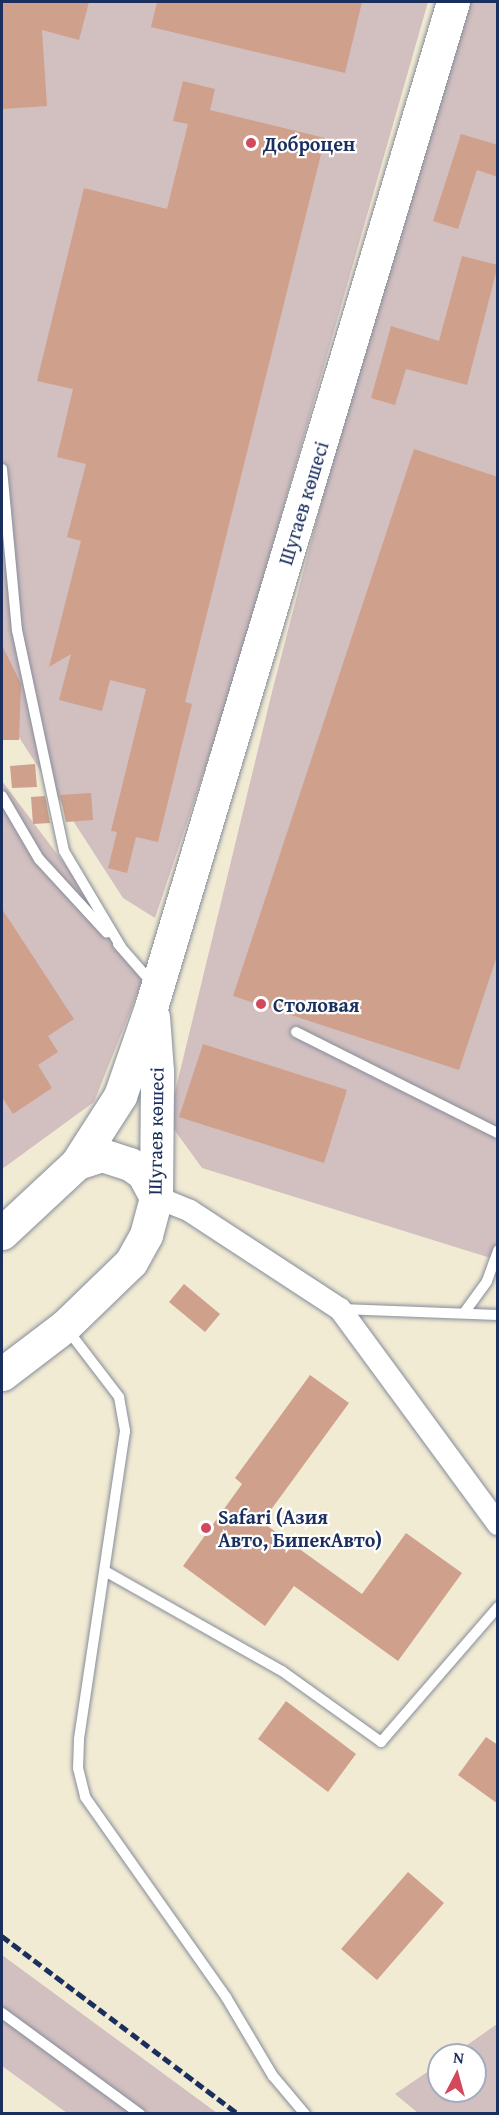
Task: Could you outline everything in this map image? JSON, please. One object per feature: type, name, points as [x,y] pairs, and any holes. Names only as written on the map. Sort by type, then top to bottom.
[{"type":"highway","name":"Шугаев көшесі","points":[[2,1233],[77,1163],[120,1096],[154,995],[453,2]]},
{"type":"highway","name":"Шугаев көшесі","points":[[2,1374],[65,1326],[130,1262],[146,1234],[156,1197],[157,1071],[154,995]]},
{"type":"highway","points":[[77,1163],[102,1155],[130,1164],[143,1173],[156,1197]]},
{"type":"street","points":[[156,1197],[190,1211],[340,1309],[498,1524]]},
{"type":"lane","points":[[2,469],[17,630],[63,851],[121,947],[154,995]]},
{"type":"lane","points":[[2,796],[39,859],[121,947]]},
{"type":"lane","points":[[296,1032],[498,1133]]},
{"type":"lane","points":[[464,1313],[487,1281],[498,1250]]},
{"type":"lane","points":[[340,1309],[498,1315]]},
{"type":"lane","points":[[65,1326],[119,1397],[125,1431],[79,1740],[78,1768],[85,1797],[226,1997],[273,2076],[304,2114]]},
{"type":"lane","points":[[105,1571],[282,1671],[381,1742],[498,1607]]},
{"type":"lane","points":[[2,2013],[140,2114]]},
{"type":"shaded area","points":[[2,2],[428,2],[231,691],[155,918],[123,898],[2,711]]},
{"type":"shaded area","points":[[455,2],[497,2],[497,1260],[202,1168],[168,1121],[272,692],[429,88]]},
{"type":"shaded area","points":[[2,781],[146,972],[94,1102],[2,1169]]},
{"type":"shaded area","points":[[2,1955],[217,2113],[67,2113],[2,2066]]},
{"type":"shaded area","points":[[497,2024],[497,2113],[418,2113],[395,2094],[427,2072],[427,2103],[487,2103],[487,2043],[470,2043]]},
{"type":"building","points":[[2,2],[89,2],[79,40],[42,30],[47,106],[2,109]]},
{"type":"building","points":[[157,2],[362,2],[345,73],[151,27]]},
{"type":"building","points":[[183,81],[215,89],[210,110],[325,138],[185,702],[192,704],[158,842],[136,837],[127,873],[108,868],[117,832],[111,831],[146,689],[110,680],[102,711],[59,700],[71,654],[49,667],[81,541],[67,537],[86,464],[57,457],[73,389],[37,381],[84,188],[167,209],[188,124],[173,121]]},
{"type":"building","points":[[461,134],[498,145],[498,177],[477,170],[458,229],[433,221]]},
{"type":"building","points":[[462,256],[498,265],[467,385],[406,369],[395,405],[371,398],[391,326],[439,341]]},
{"type":"building","points":[[414,449],[498,477],[498,953],[459,1070],[233,996]]},
{"type":"building","points":[[2,645],[21,684],[19,740],[2,740]]},
{"type":"building","points":[[35,764],[37,787],[12,788],[10,766]]},
{"type":"building","points":[[91,793],[93,820],[66,822],[60,795]]},
{"type":"building","points":[[45,796],[50,823],[33,824],[31,797]]},
{"type":"building","points":[[2,909],[74,1019],[48,1036],[58,1052],[38,1065],[52,1088],[13,1114],[2,1097]]},
{"type":"building","points":[[203,1044],[347,1090],[324,1163],[179,1117]]},
{"type":"building","points":[[184,1284],[220,1314],[205,1332],[169,1302]]},
{"type":"building","points":[[310,1375],[349,1403],[262,1522],[362,1594],[406,1533],[462,1573],[398,1661],[294,1586],[265,1626],[183,1566],[242,1484],[235,1478]]},
{"type":"building","points":[[286,1701],[356,1754],[328,1792],[258,1739]]},
{"type":"building","points":[[486,1737],[498,1745],[498,1804],[458,1775]]},
{"type":"building","points":[[408,1872],[444,1903],[377,1980],[341,1949]]},
{"type":"railway","points":[[2,1936],[238,2114]]},
{"type":"place","name":"Доброцен","points":[[251,143]]},
{"type":"place","name":"Столовая","points":[[261,1004]]},
{"type":"place","name":"Safari (Азия Авто, БипекАвто)","points":[[206,1528]]}]
